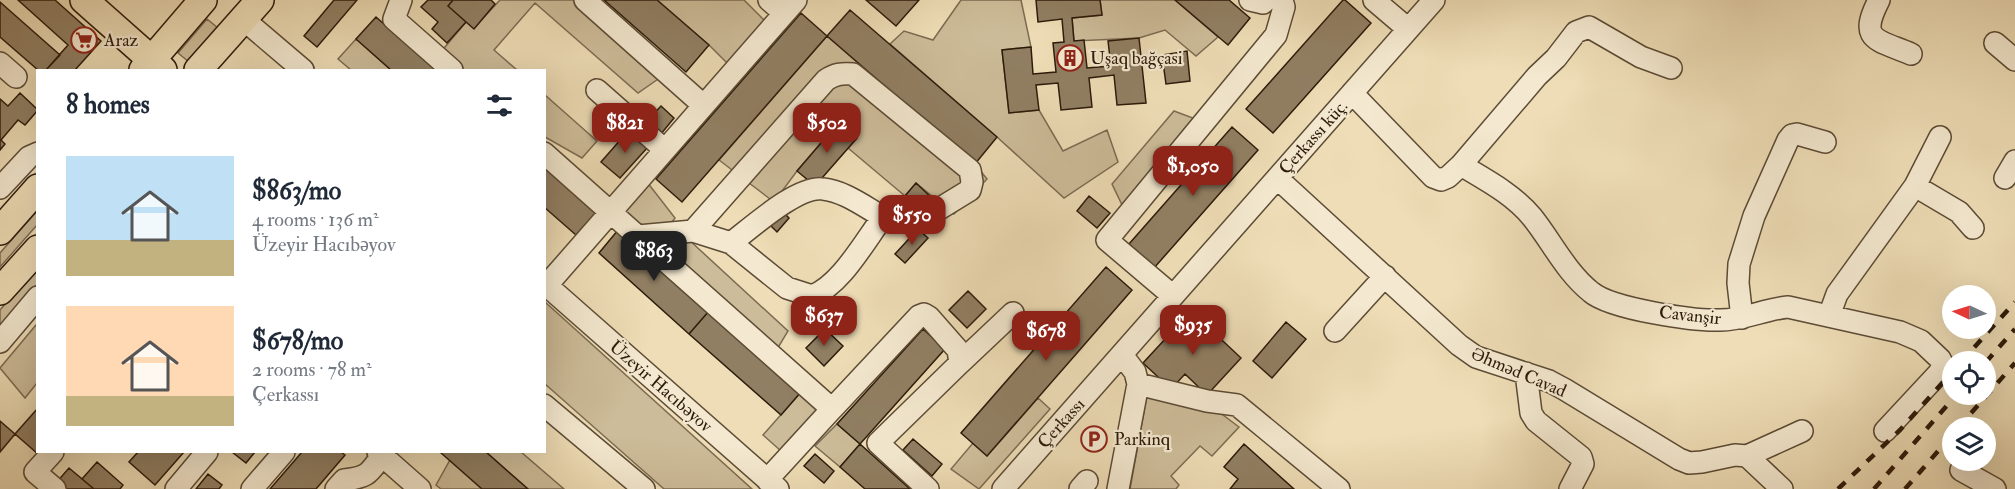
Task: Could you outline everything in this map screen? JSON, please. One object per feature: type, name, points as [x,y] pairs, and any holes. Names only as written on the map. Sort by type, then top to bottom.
[{"type":"main road","points":[[84,0],[152,67],[203,0]]},
{"type":"main road","points":[[199,69],[252,10],[218,0]]},
{"type":"main road","points":[[0,231],[36,190]]},
{"type":"main road","points":[[0,291],[36,251]]},
{"type":"street","points":[[401,0],[394,19],[451,69]]},
{"type":"street","points":[[585,0],[704,105]]},
{"type":"street","points":[[1250,0],[1263,3],[1266,0]]},
{"type":"street","points":[[1173,296],[1107,240],[1276,35],[1284,8],[1282,0]]},
{"type":"street","points":[[1374,0],[1408,29]]},
{"type":"street","name":"Çerkassı küç.","points":[[1122,355],[1434,0]]},
{"type":"street","points":[[1879,0],[1869,20],[1870,31],[1875,38],[1911,54]]},
{"type":"street","points":[[546,284],[704,105],[783,4]]},
{"type":"street","points":[[252,10],[302,69]]},
{"type":"street","points":[[1352,93],[1433,177],[1441,180],[1461,165],[1537,76],[1556,58],[1576,32],[1589,27],[1641,57],[1671,68]]},
{"type":"street","points":[[1995,43],[2015,60]]},
{"type":"street","points":[[693,231],[826,80],[834,74],[853,74],[970,170],[972,175],[970,190],[926,217],[883,218],[836,192],[822,188],[811,189],[776,207],[731,243]]},
{"type":"street","points":[[597,90],[665,150]]},
{"type":"street","points":[[1742,318],[1738,283],[1739,264],[1754,216],[1788,140],[1792,135],[1797,134],[1825,142]]},
{"type":"street","points":[[1829,316],[1837,294],[1915,186],[1940,137]]},
{"type":"street","points":[[0,188],[29,157],[36,154]]},
{"type":"street","points":[[546,155],[832,409]]},
{"type":"street","name":"Cavanşir","points":[[1461,165],[1490,182],[1523,207],[1562,260],[1593,294],[1605,301],[1674,317],[1720,320],[1742,318],[1775,308],[1788,307],[1900,332],[1920,341],[1940,359],[1942,365],[1939,373],[1885,431]]},
{"type":"street","name":"Əhməd Cavad","points":[[1277,178],[1459,345],[1476,357],[1549,381],[1679,459],[1702,462],[1735,455],[1747,456],[1802,431]]},
{"type":"street","points":[[1915,186],[1959,212],[1973,228]]},
{"type":"street","points":[[638,237],[693,231],[731,243],[787,288],[812,296],[824,292],[841,274],[883,218]]},
{"type":"street","points":[[1335,332],[1385,276]]},
{"type":"street","name":"Üzeyir Hacıbəyov","points":[[546,284],[773,484]]},
{"type":"street","points":[[0,342],[36,299]]},
{"type":"street","points":[[928,489],[878,443],[1013,313]]},
{"type":"street","points":[[773,484],[832,409],[919,316],[924,314],[929,317],[958,350],[960,363]]},
{"type":"street","points":[[1118,489],[1138,384],[1135,372],[1122,355]]},
{"type":"street","name":"Çerkassı","points":[[1003,489],[1122,355]]},
{"type":"street","points":[[1526,373],[1529,405],[1536,422],[1581,458],[1583,464],[1570,489]]},
{"type":"street","points":[[1138,384],[1207,401],[1237,405],[1339,489]]},
{"type":"street","points":[[546,407],[644,489]]},
{"type":"street","points":[[52,453],[35,472],[55,489]]},
{"type":"street","points":[[176,489],[206,453]]},
{"type":"street","points":[[252,489],[283,453]]},
{"type":"street","points":[[336,489],[344,480],[360,478],[368,474],[382,453],[408,485]]},
{"type":"street","points":[[1747,456],[1782,489]]},
{"type":"street","points":[[1963,471],[1995,489]]},
{"type":"shaded area","points":[[500,0],[574,0],[661,77],[638,93],[535,3],[494,50],[516,69],[459,69],[440,53],[466,22],[474,28]]},
{"type":"shaded area","points":[[657,0],[744,0],[765,21],[727,63]]},
{"type":"shaded area","points":[[961,0],[1021,0],[1031,47],[1002,50],[1009,113],[1039,110],[1063,151],[1107,130],[1118,162],[1064,198],[890,44],[904,31],[933,40]]},
{"type":"shaded area","points":[[1100,0],[1175,0],[1218,37],[1196,56],[1165,30],[1139,38],[1074,41],[1072,18],[1102,15]]},
{"type":"shaded area","points":[[207,19],[218,28],[189,62],[178,53]]},
{"type":"shaded area","points":[[827,36],[975,164],[987,179],[954,214],[916,183],[905,196],[848,148],[857,138],[839,122],[774,202],[719,160]]},
{"type":"shaded area","points":[[356,39],[390,69],[350,69],[338,59]]},
{"type":"shaded area","points":[[546,96],[597,141],[582,158],[546,138]]},
{"type":"shaded area","points":[[1174,111],[1201,121],[1124,209],[1112,184]]},
{"type":"shaded area","points":[[647,182],[675,218],[658,241],[619,212]]},
{"type":"shaded area","points":[[36,212],[36,226],[0,267],[0,253]]},
{"type":"shaded area","points":[[688,239],[788,331],[776,351],[671,258]]},
{"type":"shaded area","points":[[36,269],[36,286],[0,327],[0,310]]},
{"type":"shaded area","points":[[546,303],[752,489],[664,489],[546,385]]},
{"type":"shaded area","points":[[36,325],[36,384],[25,398],[0,368]]},
{"type":"shaded area","points":[[801,392],[819,408],[781,451],[763,435]]},
{"type":"shaded area","points":[[1147,395],[1215,409],[1239,427],[1212,456],[1200,446],[1171,476],[1179,485],[1176,489],[1130,489]]},
{"type":"shaded area","points":[[1038,398],[1050,409],[979,489],[951,469],[973,443],[987,456]]},
{"type":"shaded area","points":[[837,424],[860,444],[840,467],[815,446]]},
{"type":"shaded area","points":[[487,453],[522,453],[564,489],[528,489]]},
{"type":"shaded area","points":[[450,460],[482,489],[441,489],[436,485]]},
{"type":"building","points":[[18,0],[55,0],[101,41],[76,69],[47,69],[68,45]]},
{"type":"building","points":[[334,0],[357,0],[317,47],[304,36]]},
{"type":"building","points":[[428,0],[453,0],[448,6],[466,22],[447,43],[432,29],[438,22],[421,7]]},
{"type":"building","points":[[453,0],[491,0],[495,4],[474,29],[448,6]]},
{"type":"building","points":[[604,0],[657,0],[709,45],[686,72]]},
{"type":"building","points":[[866,0],[919,0],[896,26]]},
{"type":"building","name":"Uşaq bağçasi","points":[[1036,0],[1100,0],[1102,15],[1072,18],[1074,41],[1084,40],[1087,68],[1111,66],[1108,41],[1139,38],[1146,103],[1117,105],[1114,75],[1089,78],[1092,107],[1061,110],[1058,83],[1036,85],[1039,110],[1009,113],[1002,50],[1031,47],[1033,74],[1056,72],[1053,43],[1064,42],[1062,19],[1038,22]]},
{"type":"building","points":[[1175,0],[1229,0],[1250,18],[1228,45]]},
{"type":"building","points":[[1343,0],[1371,23],[1273,133],[1246,109]]},
{"type":"building","points":[[0,2],[60,55],[47,69],[37,69],[0,37]]},
{"type":"building","points":[[850,10],[997,137],[975,164],[827,36]]},
{"type":"building","points":[[801,13],[827,36],[682,202],[656,179]]},
{"type":"building","points":[[376,17],[435,69],[390,69],[356,39]]},
{"type":"building","points":[[1187,51],[1190,81],[1166,84],[1162,55]]},
{"type":"building","points":[[20,93],[36,108],[36,112],[25,125],[18,120],[1,140],[5,144],[0,150],[0,99],[8,106]]},
{"type":"building","points":[[661,106],[674,118],[661,134],[647,121]]},
{"type":"building","points":[[839,122],[857,138],[815,186],[797,171]]},
{"type":"building","points":[[1232,127],[1258,150],[1154,268],[1129,244]]},
{"type":"building","points":[[629,130],[648,147],[620,178],[601,162]]},
{"type":"building","points":[[546,169],[596,213],[576,235],[546,209]]},
{"type":"building","points":[[916,183],[935,201],[926,213],[905,196]]},
{"type":"building","points":[[1089,196],[1110,213],[1097,228],[1077,211]]},
{"type":"building","points":[[783,212],[789,218],[777,232],[771,226]]},
{"type":"building","points":[[918,229],[928,238],[905,263],[895,254]]},
{"type":"building","points":[[618,230],[709,311],[689,334],[599,253]]},
{"type":"building","points":[[1106,267],[1132,290],[987,456],[961,433]]},
{"type":"building","points":[[968,291],[986,309],[967,328],[949,310]]},
{"type":"building","points":[[709,311],[801,392],[781,415],[689,334]]},
{"type":"building","points":[[1191,311],[1241,358],[1207,395],[1185,374],[1171,389],[1143,363]]},
{"type":"building","points":[[1286,322],[1306,339],[1272,378],[1253,361]]},
{"type":"building","points":[[825,329],[843,346],[824,366],[806,348]]},
{"type":"building","points":[[923,329],[945,349],[860,444],[837,424]]},
{"type":"building","points":[[36,410],[36,452],[15,434]]},
{"type":"building","points":[[0,421],[15,434],[0,452]]},
{"type":"building","points":[[913,439],[942,464],[932,476],[903,450]]},
{"type":"building","points":[[860,444],[910,489],[865,489],[840,467]]},
{"type":"building","points":[[1244,444],[1294,489],[1230,489],[1238,479],[1224,467]]},
{"type":"building","points":[[137,453],[183,453],[155,485],[129,462]]},
{"type":"building","points":[[233,453],[254,453],[246,463]]},
{"type":"building","points":[[301,453],[342,453],[345,455],[316,489],[270,489]]},
{"type":"building","points":[[441,453],[487,453],[528,489],[482,489]]},
{"type":"building","points":[[815,454],[834,471],[824,483],[804,466]]},
{"type":"building","points":[[97,462],[123,485],[120,489],[94,489],[82,479]]},
{"type":"building","points":[[69,468],[94,489],[63,489],[56,483]]},
{"type":"building","points":[[208,474],[222,485],[219,489],[196,489]]},
{"type":"railway","points":[[1971,351],[2015,302]]},
{"type":"railway","points":[[1996,351],[2015,329]]},
{"type":"railway","points":[[1968,417],[2015,363]]},
{"type":"railway","points":[[1838,489],[1900,430],[1942,383]]},
{"type":"railway","points":[[1874,489],[1947,405]]},
{"type":"railway","points":[[1905,489],[1942,447]]},
{"type":"place","name":"Araz","points":[[84,40]]},
{"type":"place","name":"Uşaq bağçasi","points":[[1070,58]]},
{"type":"place","name":"Parkinq","points":[[1094,439]]}]
